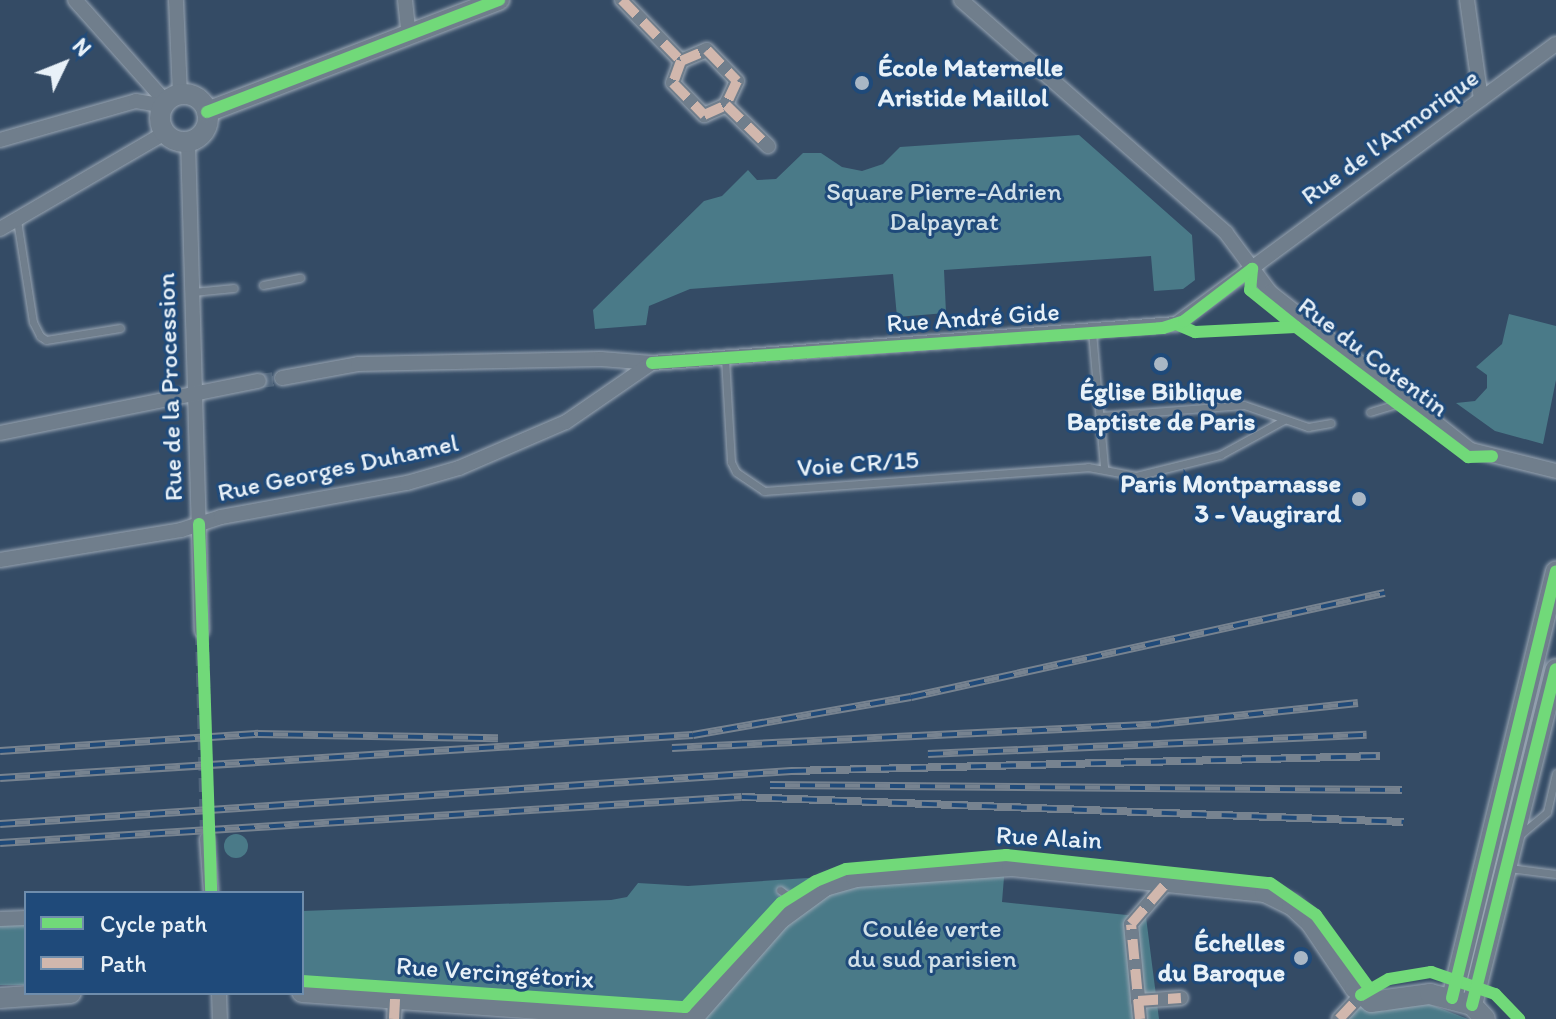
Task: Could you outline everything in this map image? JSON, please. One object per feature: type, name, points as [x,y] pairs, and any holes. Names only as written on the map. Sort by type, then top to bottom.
[{"type":"main road","points":[[207,112],[408,31],[434,27],[499,0]]},
{"type":"main road","points":[[198,99],[207,112],[202,134],[188,141],[165,133],[170,101],[198,99]]},
{"type":"main road","points":[[1452,998],[1556,572]]},
{"type":"main road","points":[[1361,995],[1384,1004],[1414,995],[1452,998],[1479,1012],[1501,890],[1556,669]]},
{"type":"main road","name":"Rue Alain","points":[[692,1019],[798,903],[856,877],[1012,866],[1253,888],[1292,905],[1311,923],[1361,995]]},
{"type":"main road","name":"Rue Vercingétorix","points":[[304,992],[394,1009],[679,1019]]},
{"type":"main road","points":[[0,998],[43,995]]},
{"type":"street","points":[[75,0],[170,101]]},
{"type":"street","points":[[170,101],[176,0]]},
{"type":"street","points":[[405,0],[408,31]]},
{"type":"street","points":[[622,0],[681,61]]},
{"type":"street","name":"Rue du Cotentin","points":[[961,0],[1226,233],[1270,292],[1471,450],[1556,471]]},
{"type":"street","points":[[1467,0],[1481,99]]},
{"type":"street","name":"Rue de l'Armorique","points":[[1176,324],[1556,44]]},
{"type":"street","points":[[707,50],[737,81],[726,105],[704,115],[673,83],[681,61],[707,50]]},
{"type":"street","points":[[0,140],[136,101],[170,101]]},
{"type":"street","points":[[726,105],[768,146]]},
{"type":"street","points":[[0,229],[165,133]]},
{"type":"street","name":"Rue de la Procession","points":[[188,141],[202,631]]},
{"type":"street","name":"Rue André Gide","points":[[282,378],[358,364],[601,359],[652,363],[1176,324]]},
{"type":"street","name":"Rue Georges Duhamel","points":[[0,560],[407,483],[499,454],[566,422],[652,363]]},
{"type":"street","points":[[0,433],[194,397],[208,389],[259,381]]},
{"type":"street","points":[[207,839],[211,891]]},
{"type":"street","points":[[1140,1019],[1131,924],[1169,880]]},
{"type":"street","points":[[0,919],[24,918]]},
{"type":"street","points":[[219,995],[220,1019]]},
{"type":"street","points":[[1339,1019],[1361,995]]},
{"type":"street","points":[[1138,1001],[1181,998]]},
{"type":"lane","points":[[17,220],[33,322],[40,336],[46,340],[120,328]]},
{"type":"lane","points":[[263,285],[300,278]]},
{"type":"lane","points":[[191,292],[234,288]]},
{"type":"lane","points":[[1092,332],[1104,467]]},
{"type":"lane","name":"Voie CR/15","points":[[725,358],[731,462],[736,472],[764,491],[1104,467],[1136,476],[1220,455],[1284,420]]},
{"type":"lane","points":[[1370,412],[1409,401]]},
{"type":"lane","points":[[1100,416],[1244,405],[1308,427],[1331,423]]},
{"type":"lane","points":[[1513,841],[1547,812],[1556,773]]},
{"type":"lane","points":[[1507,868],[1556,874]]},
{"type":"lane","points":[[780,890],[798,903]]},
{"type":"green space","name":"Square Pierre-Adrien Dalpayrat","points":[[1079,135],[1192,235],[1195,280],[1183,289],[1154,291],[1151,256],[944,270],[946,313],[897,317],[893,274],[690,289],[649,306],[646,325],[595,329],[593,310],[704,201],[722,196],[748,170],[757,180],[776,179],[803,153],[821,153],[842,167],[862,171],[883,164],[900,147]]},
{"type":"green space","points":[[1509,314],[1556,326],[1556,380],[1543,444],[1495,431],[1456,403],[1475,401],[1487,388],[1487,375],[1476,367],[1502,344]]},
{"type":"green space","points":[[236,834],[244,838],[248,846],[244,854],[236,858],[228,854],[224,846],[228,838]]},
{"type":"green space","name":"Coulée verte du sud parisien","points":[[1005,865],[1002,902],[1146,917],[1159,1019],[687,1019],[304,986],[304,911],[611,900],[627,897],[638,883],[688,886]]},
{"type":"green space","points":[[0,922],[24,922],[24,985],[0,985]]},
{"type":"green space","points":[[1424,1002],[1468,1019],[1345,1019],[1360,1003],[1384,1011]]},
{"type":"tunnel","points":[[259,381],[282,378]]},
{"type":"tunnel","points":[[202,631],[207,839]]},
{"type":"railway","points":[[0,778],[693,735],[911,697],[1385,593]]},
{"type":"railway","points":[[672,748],[1159,724],[1358,703]]},
{"type":"railway","points":[[0,751],[258,734],[498,738]]},
{"type":"railway","points":[[928,754],[1367,735]]},
{"type":"railway","points":[[0,824],[791,771],[1380,756]]},
{"type":"railway","points":[[770,785],[1402,790]]},
{"type":"railway","points":[[0,843],[742,797],[1404,822]]},
{"type":"marked path","points":[[622,0],[681,61],[707,50],[737,81],[726,105],[768,146]]},
{"type":"marked path","points":[[681,61],[673,83],[704,115],[726,105]]},
{"type":"marked path","points":[[1140,1019],[1131,924],[1169,880]]},
{"type":"marked path","points":[[1339,1019],[1361,995]]},
{"type":"marked path","points":[[1138,1001],[1181,998]]},
{"type":"marked path","points":[[394,1019],[395,999]]},
{"type":"cycle path","points":[[207,112],[499,0]]},
{"type":"cycle path","points":[[1252,269],[1250,290],[1296,327],[1468,457],[1492,456]]},
{"type":"cycle path","points":[[652,363],[1163,328],[1184,321],[1252,269]]},
{"type":"cycle path","points":[[1176,324],[1195,332],[1296,327]]},
{"type":"cycle path","points":[[199,524],[211,891]]},
{"type":"cycle path","points":[[1452,998],[1556,572]]},
{"type":"cycle path","points":[[1472,1005],[1556,669]]},
{"type":"cycle path","points":[[685,1007],[781,903],[816,881],[846,869],[1006,855],[1270,883],[1316,915],[1369,988]]},
{"type":"cycle path","points":[[1361,995],[1389,979],[1431,972],[1495,994],[1519,1019]]},
{"type":"cycle path","points":[[304,981],[685,1007]]},
{"type":"place","name":"École Maternelle Aristide Maillol","points":[[862,83]]},
{"type":"place","name":"Église Biblique Baptiste de Paris","points":[[1161,364]]},
{"type":"place","name":"Paris Montparnasse 3 - Vaugirard","points":[[1359,499]]},
{"type":"place","name":"Échelles du Baroque","points":[[1301,958]]}]
